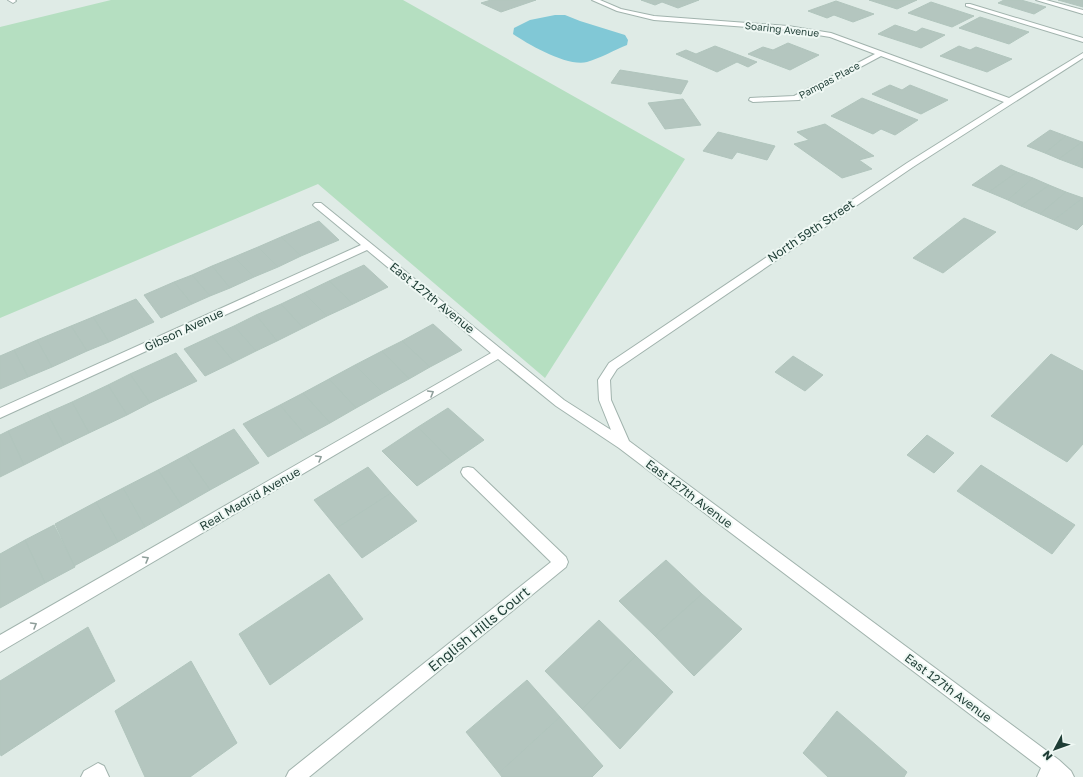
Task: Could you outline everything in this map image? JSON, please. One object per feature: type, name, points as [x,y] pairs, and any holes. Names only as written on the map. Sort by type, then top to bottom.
[{"type":"street","name":"Soaring Avenue","points":[[595,0],[619,10],[654,18],[788,28],[830,35],[1009,101]]},
{"type":"street","points":[[1039,0],[1083,12]]},
{"type":"street","points":[[968,5],[1083,40]]},
{"type":"street","name":"Pampas Place","points":[[753,100],[796,98],[880,54]]},
{"type":"street","name":"North 59th Street","points":[[624,444],[605,400],[604,380],[613,366],[910,165],[1083,55]]},
{"type":"street","name":"East 127th Avenue","points":[[318,205],[560,403],[624,444],[1055,773]]},
{"type":"street","name":"Gibson Avenue","points":[[0,413],[368,246]]},
{"type":"street","name":"Real Madrid Avenue","points":[[0,644],[499,353]]},
{"type":"street","name":"English Hills Court","points":[[295,777],[561,562],[468,472]]},
{"type":"street","points":[[90,777],[98,772],[100,777]]},
{"type":"green space","points":[[111,0],[403,0],[685,159],[545,378],[318,184],[0,318],[0,27]]},
{"type":"water","points":[[555,15],[565,15],[625,35],[628,40],[627,45],[587,62],[579,63],[549,54],[513,34],[514,28],[530,20]]},
{"type":"building","points":[[491,0],[536,0],[501,12],[481,3]]},
{"type":"building","points":[[641,0],[699,0],[678,8],[662,2],[655,5]]},
{"type":"building","points":[[869,0],[917,0],[897,9]]},
{"type":"building","points":[[1004,0],[1021,0],[1046,7],[1034,14],[998,3]]},
{"type":"building","points":[[1058,0],[1083,0],[1083,7]]},
{"type":"building","points":[[836,1],[874,14],[853,22],[834,15],[827,18],[808,11]]},
{"type":"building","points":[[931,2],[974,16],[952,27],[908,13]]},
{"type":"building","points":[[980,17],[1029,32],[1009,44],[959,28]]},
{"type":"building","points":[[895,25],[916,32],[922,28],[945,35],[921,48],[878,34]]},
{"type":"building","points":[[788,43],[819,55],[790,70],[748,54],[763,47],[773,50]]},
{"type":"building","points":[[715,46],[757,62],[748,67],[737,62],[717,72],[676,54],[686,50],[696,54]]},
{"type":"building","points":[[959,46],[970,50],[976,47],[1012,59],[987,72],[940,56]]},
{"type":"building","points":[[620,70],[688,81],[681,94],[611,83]]},
{"type":"building","points":[[890,85],[902,90],[910,85],[948,100],[921,114],[872,94]]},
{"type":"building","points":[[862,98],[918,120],[895,135],[881,129],[873,134],[831,116]]},
{"type":"building","points":[[683,99],[701,125],[665,129],[648,103]]},
{"type":"building","points":[[825,124],[874,156],[859,160],[872,169],[842,178],[794,144],[809,140],[797,132]]},
{"type":"building","points":[[1050,130],[1066,136],[1045,153],[1027,146]]},
{"type":"building","points":[[718,132],[775,146],[767,160],[737,152],[732,159],[703,151]]},
{"type":"building","points":[[1066,136],[1082,142],[1059,159],[1045,153]]},
{"type":"building","points":[[1082,142],[1083,158],[1075,165],[1059,159]]},
{"type":"building","points":[[1083,158],[1083,168],[1075,165]]},
{"type":"building","points":[[1001,165],[1017,172],[989,192],[972,185]]},
{"type":"building","points":[[1017,172],[1033,178],[1008,200],[989,192]]},
{"type":"building","points":[[1033,178],[1049,185],[1021,206],[1008,200]]},
{"type":"building","points":[[1049,185],[1066,192],[1040,214],[1021,206]]},
{"type":"building","points":[[1066,192],[1083,198],[1054,220],[1040,214]]},
{"type":"building","points":[[1083,198],[1083,224],[1077,230],[1054,220]]},
{"type":"building","points":[[964,218],[996,232],[943,273],[913,258]]},
{"type":"building","points":[[319,221],[339,240],[301,256],[281,237]]},
{"type":"building","points":[[281,237],[301,256],[278,267],[258,247]]},
{"type":"building","points":[[258,247],[278,267],[254,277],[234,257]]},
{"type":"building","points":[[234,257],[254,277],[230,288],[212,266]]},
{"type":"building","points":[[364,265],[388,287],[353,304],[329,281]]},
{"type":"building","points":[[212,266],[230,288],[210,296],[192,275]]},
{"type":"building","points":[[192,275],[210,296],[192,304],[174,282]]},
{"type":"building","points":[[329,281],[353,304],[327,316],[304,293]]},
{"type":"building","points":[[174,282],[192,304],[161,318],[144,295]]},
{"type":"building","points":[[304,293],[327,316],[303,328],[281,304]]},
{"type":"building","points":[[136,299],[154,322],[109,342],[93,317]]},
{"type":"building","points":[[281,304],[303,328],[277,341],[256,315]]},
{"type":"building","points":[[256,315],[277,341],[256,351],[234,326]]},
{"type":"building","points":[[93,317],[109,342],[87,351],[71,326]]},
{"type":"building","points":[[433,324],[462,350],[430,367],[402,341]]},
{"type":"building","points":[[71,326],[87,351],[52,367],[37,340]]},
{"type":"building","points":[[234,326],[256,351],[234,362],[212,336]]},
{"type":"building","points":[[212,336],[234,362],[205,376],[184,349]]},
{"type":"building","points":[[37,340],[52,367],[28,377],[14,350]]},
{"type":"building","points":[[402,341],[430,367],[409,379],[382,351]]},
{"type":"building","points":[[14,350],[28,377],[0,389],[0,356]]},
{"type":"building","points":[[382,351],[409,379],[383,393],[355,365]]},
{"type":"building","points":[[176,353],[197,381],[150,403],[130,374]]},
{"type":"building","points":[[1051,354],[1083,371],[1083,444],[1067,462],[991,416]]},
{"type":"building","points":[[793,356],[823,375],[805,391],[775,372]]},
{"type":"building","points":[[355,365],[383,393],[356,408],[329,379]]},
{"type":"building","points":[[130,374],[150,403],[127,415],[108,385]]},
{"type":"building","points":[[329,379],[356,408],[330,423],[303,393]]},
{"type":"building","points":[[108,385],[127,415],[89,433],[72,402]]},
{"type":"building","points":[[303,393],[330,423],[306,436],[280,405]]},
{"type":"building","points":[[72,402],[89,433],[64,445],[47,413]]},
{"type":"building","points":[[280,405],[306,436],[268,457],[243,424]]},
{"type":"building","points":[[448,408],[484,440],[452,462],[418,427]]},
{"type":"building","points":[[47,413],[64,445],[24,465],[8,431]]},
{"type":"building","points":[[418,427],[452,462],[417,486],[382,451]]},
{"type":"building","points":[[234,429],[259,463],[210,490],[186,455]]},
{"type":"building","points":[[8,431],[24,465],[0,477],[0,435]]},
{"type":"building","points":[[927,435],[954,453],[934,473],[907,455]]},
{"type":"building","points":[[186,455],[210,490],[182,506],[158,470]]},
{"type":"building","points":[[981,465],[1075,525],[1052,554],[957,491]]},
{"type":"building","points":[[368,467],[391,493],[337,528],[314,500]]},
{"type":"building","points":[[158,470],[182,506],[145,527],[123,488]]},
{"type":"building","points":[[123,488],[145,527],[118,542],[96,502]]},
{"type":"building","points":[[391,493],[417,521],[362,558],[337,528]]},
{"type":"building","points":[[96,502],[118,542],[74,566],[55,524]]},
{"type":"building","points":[[54,525],[75,567],[45,583],[25,540]]},
{"type":"building","points":[[25,540],[45,583],[0,608],[0,554]]},
{"type":"building","points":[[666,560],[702,594],[655,636],[619,601]]},
{"type":"building","points":[[329,574],[363,619],[270,685],[239,634]]},
{"type":"building","points":[[702,594],[742,629],[694,676],[655,636]]},
{"type":"building","points":[[599,620],[636,656],[582,709],[545,671]]},
{"type":"building","points":[[88,627],[115,681],[1,756],[0,681]]},
{"type":"building","points":[[636,656],[673,692],[620,749],[582,709]]},
{"type":"building","points":[[191,661],[237,743],[190,777],[145,777],[115,711]]},
{"type":"building","points":[[527,680],[560,717],[499,773],[466,732]]},
{"type":"building","points":[[837,711],[907,772],[904,777],[828,777],[803,753]]},
{"type":"building","points":[[560,717],[603,766],[592,777],[502,777],[499,773]]}]
